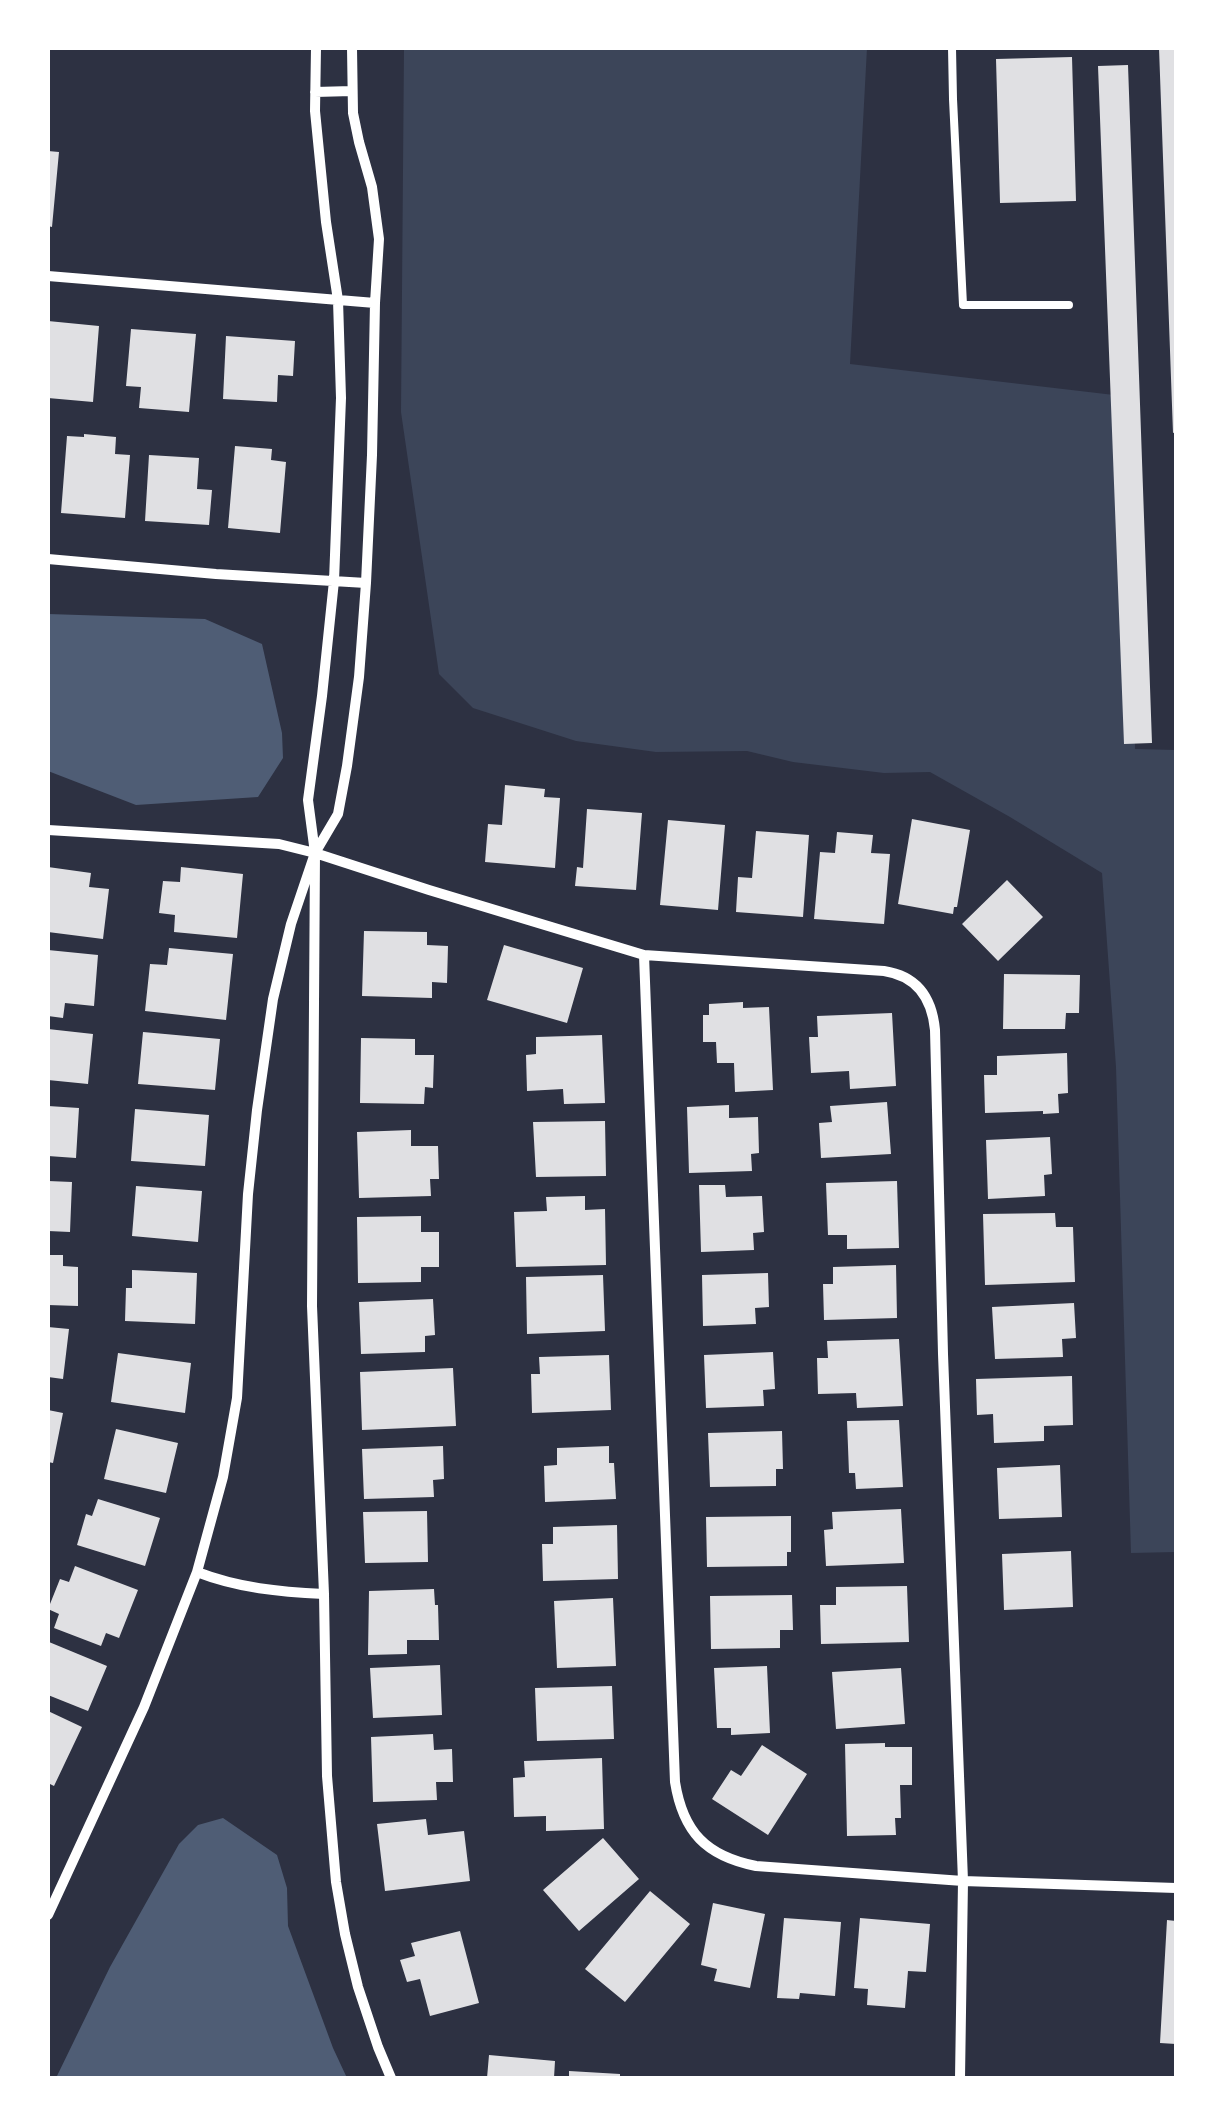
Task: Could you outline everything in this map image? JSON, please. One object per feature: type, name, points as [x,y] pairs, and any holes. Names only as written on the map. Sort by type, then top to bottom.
[{"type":"street","points":[[316,48],[315,92],[326,222],[338,300],[340,436],[334,581],[308,800],[315,853],[312,1306],[324,1594],[326,1776],[345,1934],[358,1987],[391,2078]]},
{"type":"street","points":[[48,1915],[144,1706],[197,1572],[222,1477],[237,1398],[248,1194],[273,999],[291,924],[315,853],[338,814],[347,766],[366,583],[378,240],[377,213],[358,142],[352,48]]},
{"type":"street","points":[[315,92],[352,90]]},
{"type":"street","points":[[48,276],[375,303]]},
{"type":"street","points":[[48,559],[366,583]]},
{"type":"street","points":[[48,830],[262,842],[315,853],[644,955],[893,973],[916,984],[930,1004],[935,1030],[963,1882],[960,2078]]},
{"type":"street","points":[[644,955],[674,1782],[682,1813],[691,1829],[710,1849],[756,1866],[963,1882],[1176,1888]]},
{"type":"street","points":[[197,1572],[239,1586],[324,1594]]},
{"type":"lane","points":[[952,48],[963,305],[1069,305]]},
{"type":"shaded area","points":[[404,48],[867,48],[850,364],[1131,397],[1135,749],[1176,750],[1176,1552],[1131,1553],[1116,1067],[1102,873],[930,772],[884,773],[793,762],[747,751],[656,752],[576,741],[473,708],[439,674],[401,412]]},
{"type":"shaded area","points":[[48,614],[205,619],[262,644],[282,733],[283,758],[258,797],[136,805],[48,771]]},
{"type":"shaded area","points":[[223,1818],[277,1855],[287,1888],[288,1926],[347,2078],[56,2078],[110,1967],[179,1844],[198,1825]]},
{"type":"building","points":[[1159,48],[1176,48],[1173,433]]},
{"type":"building","points":[[1072,57],[1076,201],[1000,203],[996,59]]},
{"type":"building","points":[[1128,65],[1152,743],[1124,744],[1098,66]]},
{"type":"building","points":[[48,151],[59,152],[52,227],[48,226]]},
{"type":"building","points":[[48,321],[99,326],[93,402],[48,398]]},
{"type":"building","points":[[131,329],[196,334],[189,412],[139,408],[141,387],[126,386]]},
{"type":"building","points":[[226,336],[295,341],[293,376],[278,375],[277,402],[223,399]]},
{"type":"building","points":[[67,436],[116,437],[115,454],[130,455],[125,518],[61,513]]},
{"type":"building","points":[[235,446],[272,449],[271,460],[286,462],[280,533],[228,528]]},
{"type":"building","points":[[149,455],[199,458],[197,489],[212,490],[209,525],[145,521]]},
{"type":"building","points":[[505,785],[545,789],[544,797],[560,798],[555,868],[485,862],[488,824],[502,825]]},
{"type":"building","points":[[587,809],[642,813],[636,890],[575,886],[577,867],[583,868]]},
{"type":"building","points":[[912,819],[970,830],[953,914],[898,904]]},
{"type":"building","points":[[668,820],[725,825],[718,910],[660,905]]},
{"type":"building","points":[[756,831],[809,835],[803,917],[736,912],[738,877],[752,878]]},
{"type":"building","points":[[837,832],[873,835],[871,853],[890,854],[884,924],[814,919],[820,852],[835,853]]},
{"type":"building","points":[[48,867],[91,873],[89,887],[109,889],[103,939],[48,932]]},
{"type":"building","points":[[181,867],[243,874],[237,938],[174,932],[175,915],[159,913],[163,881],[180,882]]},
{"type":"building","points":[[1007,880],[1043,917],[998,961],[962,924]]},
{"type":"building","points":[[364,931],[427,932],[427,945],[448,946],[447,983],[432,982],[432,998],[362,996]]},
{"type":"building","points":[[504,945],[583,968],[567,1023],[487,1000]]},
{"type":"building","points":[[169,948],[233,954],[226,1020],[145,1011],[150,964],[167,965]]},
{"type":"building","points":[[48,950],[98,955],[94,1006],[65,1003],[63,1018],[48,1016]]},
{"type":"building","points":[[1004,974],[1080,975],[1079,1013],[1066,1013],[1065,1029],[1003,1029]]},
{"type":"building","points":[[743,1002],[743,1008],[769,1007],[773,1090],[735,1092],[734,1063],[717,1063],[716,1042],[703,1042],[703,1015],[709,1015],[709,1004]]},
{"type":"building","points":[[892,1013],[896,1086],[850,1089],[849,1071],[811,1073],[809,1037],[818,1037],[817,1016]]},
{"type":"building","points":[[48,1029],[93,1034],[88,1084],[48,1080]]},
{"type":"building","points":[[143,1032],[220,1039],[215,1090],[138,1084]]},
{"type":"building","points":[[602,1035],[605,1103],[564,1104],[563,1089],[527,1091],[526,1055],[536,1054],[536,1037]]},
{"type":"building","points":[[361,1038],[415,1039],[415,1055],[434,1055],[433,1088],[425,1087],[424,1104],[360,1103]]},
{"type":"building","points":[[1067,1053],[1068,1093],[1058,1094],[1059,1113],[985,1113],[984,1075],[997,1075],[997,1056]]},
{"type":"building","points":[[887,1102],[891,1154],[821,1158],[819,1123],[832,1122],[830,1106]]},
{"type":"building","points":[[729,1105],[729,1118],[758,1117],[759,1153],[751,1154],[752,1171],[689,1173],[687,1107]]},
{"type":"building","points":[[48,1106],[79,1108],[76,1158],[48,1156]]},
{"type":"building","points":[[135,1109],[209,1115],[205,1166],[131,1161]]},
{"type":"building","points":[[605,1121],[606,1176],[536,1177],[533,1122]]},
{"type":"building","points":[[411,1130],[411,1146],[438,1146],[439,1179],[430,1179],[431,1196],[359,1198],[357,1132]]},
{"type":"building","points":[[1050,1137],[1052,1174],[1044,1175],[1045,1196],[988,1199],[986,1140]]},
{"type":"building","points":[[48,1181],[72,1182],[70,1232],[48,1231]]},
{"type":"building","points":[[897,1181],[899,1248],[847,1249],[847,1235],[828,1235],[826,1183]]},
{"type":"building","points":[[699,1185],[725,1185],[726,1197],[762,1196],[764,1232],[753,1233],[754,1250],[701,1252]]},
{"type":"building","points":[[136,1186],[202,1191],[198,1242],[132,1236]]},
{"type":"building","points":[[585,1196],[585,1210],[605,1209],[606,1265],[516,1267],[514,1212],[547,1211],[546,1197]]},
{"type":"building","points":[[1055,1213],[1056,1227],[1073,1227],[1075,1282],[985,1285],[983,1214]]},
{"type":"building","points":[[421,1216],[421,1232],[439,1232],[439,1267],[421,1267],[421,1282],[358,1283],[357,1217]]},
{"type":"building","points":[[48,1255],[63,1255],[63,1266],[78,1267],[78,1306],[48,1305]]},
{"type":"building","points":[[896,1265],[897,1318],[824,1320],[823,1284],[833,1284],[833,1267]]},
{"type":"building","points":[[132,1270],[197,1273],[195,1324],[125,1321],[126,1288],[132,1288]]},
{"type":"building","points":[[768,1273],[769,1307],[755,1308],[756,1324],[703,1326],[702,1275]]},
{"type":"building","points":[[603,1275],[605,1331],[527,1334],[526,1277]]},
{"type":"building","points":[[433,1299],[435,1335],[425,1336],[425,1352],[361,1354],[359,1302]]},
{"type":"building","points":[[1074,1303],[1076,1338],[1062,1339],[1063,1357],[995,1359],[992,1307]]},
{"type":"building","points":[[48,1327],[69,1329],[63,1379],[48,1377]]},
{"type":"building","points":[[899,1339],[903,1406],[857,1408],[856,1393],[818,1394],[817,1358],[828,1358],[827,1341]]},
{"type":"building","points":[[773,1352],[775,1389],[763,1390],[764,1406],[706,1408],[704,1355]]},
{"type":"building","points":[[118,1353],[191,1363],[185,1413],[111,1402]]},
{"type":"building","points":[[609,1355],[611,1410],[532,1413],[531,1374],[540,1374],[539,1357]]},
{"type":"building","points":[[453,1368],[456,1426],[362,1430],[360,1372]]},
{"type":"building","points":[[1072,1376],[1073,1425],[1044,1426],[1044,1441],[994,1443],[993,1414],[977,1415],[976,1379]]},
{"type":"building","points":[[48,1410],[63,1413],[53,1463],[48,1462]]},
{"type":"building","points":[[899,1420],[903,1487],[856,1489],[855,1473],[849,1473],[847,1421]]},
{"type":"building","points":[[116,1429],[178,1443],[166,1493],[104,1479]]},
{"type":"building","points":[[782,1431],[783,1469],[776,1469],[776,1486],[710,1487],[708,1433]]},
{"type":"building","points":[[443,1446],[444,1479],[433,1480],[434,1497],[364,1499],[362,1449]]},
{"type":"building","points":[[609,1446],[616,1499],[545,1502],[544,1466],[557,1465],[557,1448]]},
{"type":"building","points":[[1060,1465],[1062,1517],[999,1519],[997,1468]]},
{"type":"building","points":[[98,1499],[160,1518],[145,1566],[77,1545],[86,1514],[92,1516]]},
{"type":"building","points":[[901,1509],[904,1563],[826,1566],[824,1530],[833,1529],[832,1512]]},
{"type":"building","points":[[427,1511],[428,1562],[365,1563],[363,1512]]},
{"type":"building","points":[[791,1516],[787,1566],[707,1567],[706,1517]]},
{"type":"building","points":[[617,1525],[618,1579],[543,1581],[542,1544],[553,1544],[553,1527]]},
{"type":"building","points":[[1071,1551],[1073,1607],[1004,1610],[1002,1554]]},
{"type":"building","points":[[75,1566],[138,1590],[119,1638],[106,1633],[101,1646],[54,1628],[59,1614],[48,1609],[60,1579],[69,1582]]},
{"type":"building","points":[[907,1586],[909,1642],[821,1644],[820,1605],[836,1605],[836,1587]]},
{"type":"building","points":[[434,1589],[439,1640],[407,1640],[407,1654],[368,1655],[369,1591]]},
{"type":"building","points":[[792,1595],[793,1630],[780,1630],[780,1648],[711,1649],[710,1596]]},
{"type":"building","points":[[613,1598],[616,1666],[557,1668],[554,1601]]},
{"type":"building","points":[[49,1642],[107,1666],[88,1711],[48,1695]]},
{"type":"building","points":[[440,1665],[442,1715],[373,1718],[370,1668]]},
{"type":"building","points":[[767,1666],[770,1733],[731,1735],[731,1728],[717,1728],[714,1668]]},
{"type":"building","points":[[901,1668],[905,1724],[836,1729],[832,1672]]},
{"type":"building","points":[[612,1686],[614,1739],[537,1741],[535,1688]]},
{"type":"building","points":[[48,1711],[82,1727],[54,1786],[48,1783]]},
{"type":"building","points":[[433,1734],[434,1750],[452,1749],[453,1782],[436,1782],[437,1800],[373,1802],[371,1737]]},
{"type":"building","points":[[885,1743],[885,1747],[912,1747],[912,1785],[900,1785],[901,1818],[895,1818],[896,1835],[847,1836],[845,1744]]},
{"type":"building","points":[[762,1745],[807,1774],[768,1835],[712,1799],[731,1770],[741,1776]]},
{"type":"building","points":[[602,1758],[604,1829],[546,1831],[546,1816],[514,1817],[513,1778],[525,1777],[524,1761]]},
{"type":"building","points":[[426,1819],[428,1835],[464,1831],[470,1881],[385,1891],[377,1824]]},
{"type":"building","points":[[603,1838],[639,1879],[579,1931],[543,1890]]},
{"type":"building","points":[[650,1891],[690,1924],[625,2002],[585,1969]]},
{"type":"building","points":[[713,1903],[765,1914],[750,1988],[714,1981],[717,1969],[701,1965]]},
{"type":"building","points":[[784,1918],[841,1922],[835,1996],[800,1993],[799,1999],[777,1998]]},
{"type":"building","points":[[860,1918],[930,1924],[926,1972],[908,1971],[905,2008],[867,2005],[868,1989],[854,1988]]},
{"type":"building","points":[[1167,1920],[1176,1921],[1176,2044],[1160,2043]]},
{"type":"building","points":[[460,1931],[479,2003],[430,2016],[420,1979],[407,1982],[400,1960],[415,1956],[411,1943]]},
{"type":"building","points":[[489,2055],[555,2061],[554,2078],[487,2078]]},
{"type":"building","points":[[569,2071],[620,2074],[620,2078],[569,2078]]}]
